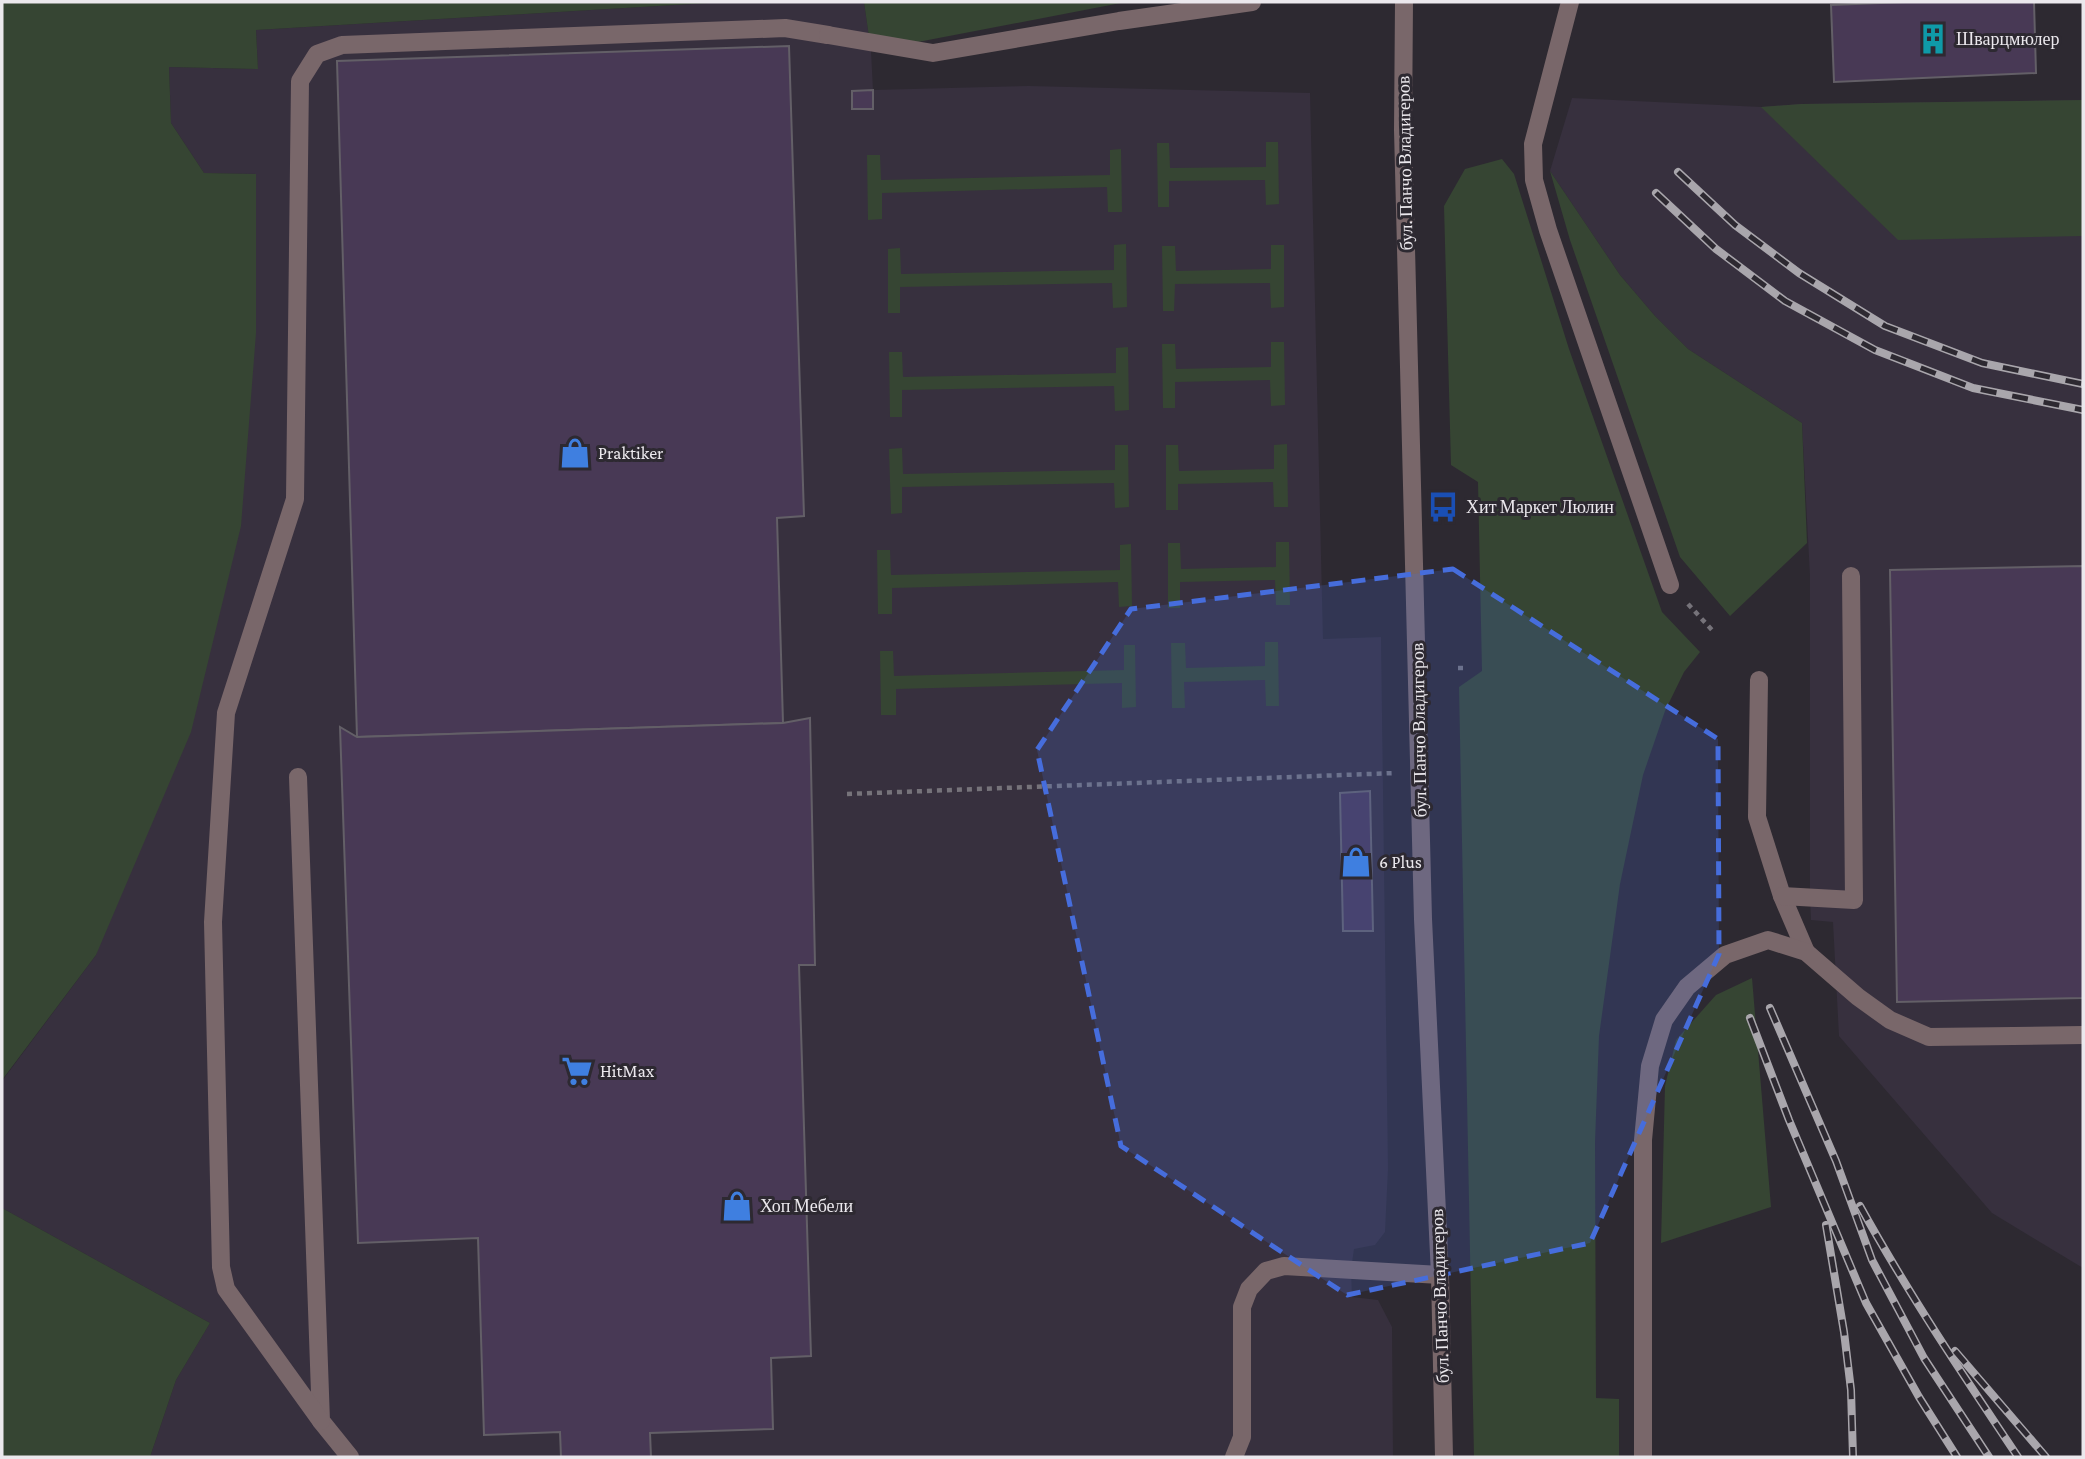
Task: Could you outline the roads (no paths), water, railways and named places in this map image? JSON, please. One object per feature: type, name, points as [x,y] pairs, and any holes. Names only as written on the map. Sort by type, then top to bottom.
[{"type":"street","name":"бул. Панчо Владигеров","points":[[1404,2],[1403,130],[1423,919],[1440,1275],[1444,1457]]},
{"type":"street","points":[[1570,2],[1533,144],[1534,180],[1548,230],[1670,585]]},
{"type":"street","points":[[350,1457],[226,1289],[221,1267],[213,922],[226,713],[295,499],[300,81],[317,54],[342,45],[785,28],[933,53],[1241,3]]},
{"type":"street","points":[[1782,896],[1854,900],[1851,576]]},
{"type":"street","points":[[1759,680],[1757,817],[1782,896],[1806,952]]},
{"type":"street","points":[[298,778],[321,1421]]},
{"type":"street","points":[[1643,1457],[1643,1140],[1650,1066],[1664,1020],[1688,987],[1725,955],[1768,940],[1806,952],[1889,1020],[1929,1037],[2083,1035]]},
{"type":"street","points":[[1234,1457],[1242,1437],[1242,1307],[1249,1289],[1266,1271],[1284,1266],[1440,1275]]},
{"type":"railway","points":[[1678,172],[1735,225],[1799,273],[1885,326],[1982,363],[2083,384]]},
{"type":"railway","points":[[1656,193],[1716,249],[1785,301],[1875,350],[1973,388],[2083,410]]},
{"type":"railway","points":[[1770,1008],[1836,1161],[1872,1260],[1924,1358],[1989,1457]]},
{"type":"railway","points":[[1750,1018],[1789,1120],[1866,1303],[1919,1397],[1957,1457]]},
{"type":"railway","points":[[1860,1206],[1956,1364],[2018,1457]]},
{"type":"railway","points":[[1826,1225],[1851,1390],[1853,1457]]},
{"type":"railway","points":[[1955,1351],[2046,1457]]},
{"type":"place","name":"Шварцмюлер","points":[[1933,39]]},
{"type":"place","name":"Praktiker","points":[[575,453]]},
{"type":"place","name":"Хит Маркет Люлин","points":[[1443,507]]},
{"type":"place","name":"6 Plus","points":[[1356,862]]},
{"type":"place","name":"HitMax","points":[[577,1071]]},
{"type":"place","name":"Хоп Мебели","points":[[737,1206]]}]
